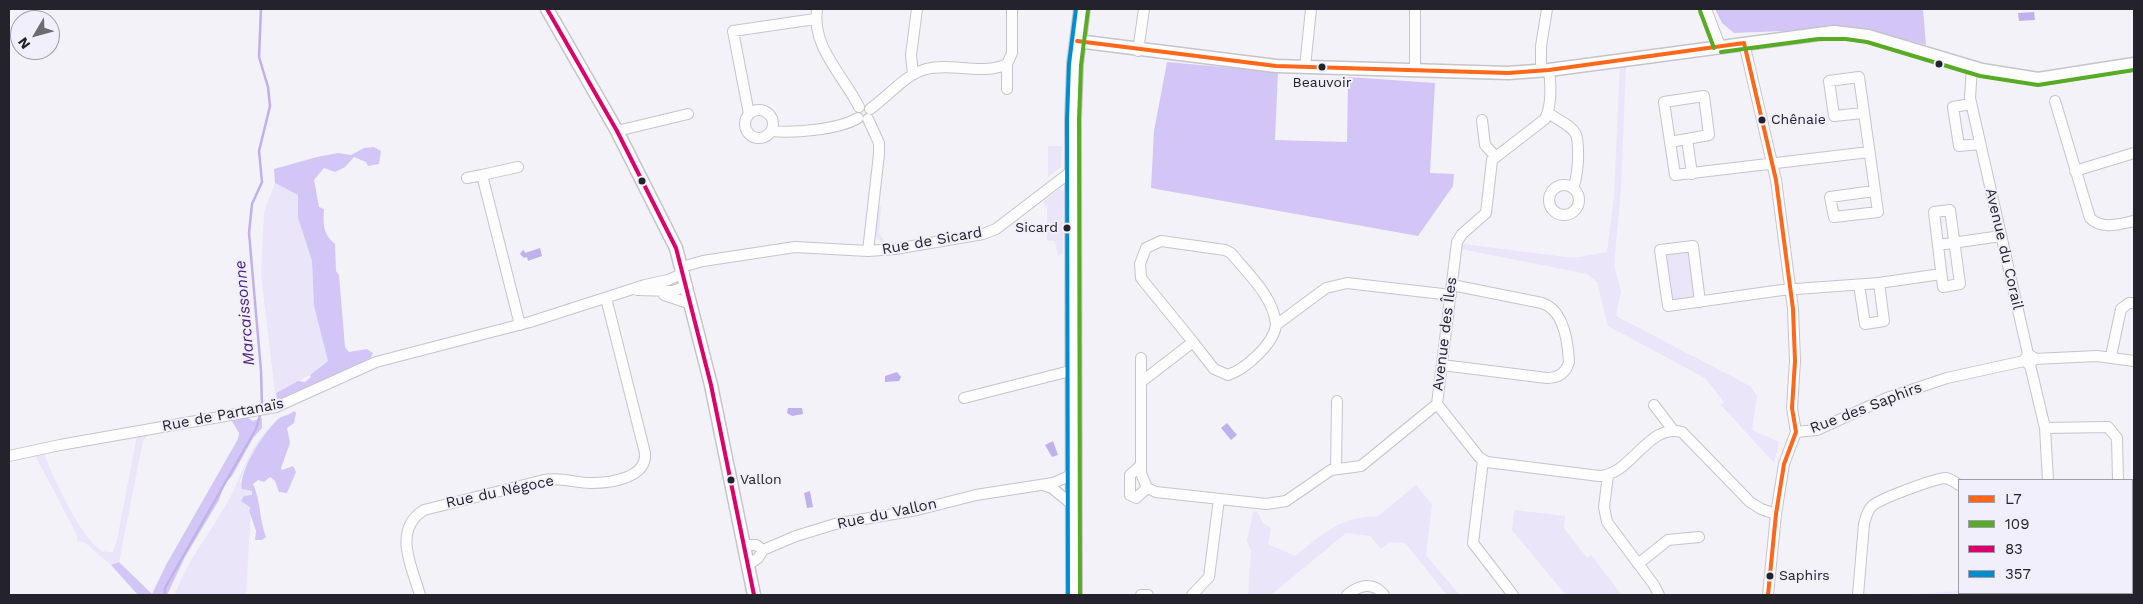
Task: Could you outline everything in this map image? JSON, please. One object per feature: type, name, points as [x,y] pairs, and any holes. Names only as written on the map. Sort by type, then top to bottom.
[{"type":"main road","points":[[1074,595],[1073,170],[1077,41],[1082,9]]},
{"type":"street","points":[[547,9],[617,132],[676,248],[713,395],[754,595]]},
{"type":"street","points":[[913,74],[911,55],[917,9]]},
{"type":"street","points":[[1007,89],[1006,64],[1012,53],[1012,9]]},
{"type":"street","points":[[1138,51],[1144,9]]},
{"type":"street","points":[[1305,67],[1311,9]]},
{"type":"street","points":[[1415,9],[1415,70]]},
{"type":"street","points":[[1482,120],[1485,144],[1495,156],[1540,125],[1548,113],[1550,90],[1541,46],[1547,9]]},
{"type":"street","points":[[1706,9],[1720,46]]},
{"type":"street","points":[[749,114],[760,110],[768,113],[773,121],[771,130],[760,138],[751,135],[746,127],[749,114],[733,31],[816,14],[821,42],[864,113],[879,143],[868,251]]},
{"type":"street","points":[[1077,41],[1138,51],[1223,61],[1305,67],[1508,73],[1545,70],[1818,33],[1846,33],[1868,36],[1972,68],[2038,79],[2134,64]]},
{"type":"street","points":[[1744,43],[1772,164],[1791,290],[1795,361],[1792,408],[1796,432],[1784,464],[1776,514],[1768,595]]},
{"type":"street","points":[[771,130],[790,133],[838,125],[864,113],[913,74],[928,68],[992,68],[1006,64]]},
{"type":"street","name":"Avenue du Corail","points":[[1972,68],[1969,89],[1971,104],[2044,428],[2048,479]]},
{"type":"street","points":[[1863,113],[1834,116],[1829,82],[1859,77],[1878,212],[1834,217],[1830,197],[1874,191]]},
{"type":"street","points":[[1670,142],[1709,135],[1704,96],[1664,102],[1670,142],[1675,175],[1869,152]]},
{"type":"street","points":[[2055,101],[2086,213],[2093,222],[2105,226],[2134,221]]},
{"type":"street","points":[[1971,104],[1953,107],[1959,146],[1980,144]]},
{"type":"street","points":[[1548,113],[1573,129],[1579,138],[1577,179],[1572,188]]},
{"type":"street","points":[[617,132],[688,114]]},
{"type":"street","points":[[1688,139],[1692,174]]},
{"type":"street","points":[[2075,170],[2134,154]]},
{"type":"street","name":"Avenue des Îles","points":[[1147,488],[1156,492],[1276,504],[1297,496],[1325,474],[1336,469],[1361,466],[1437,404],[1456,247],[1459,238],[1486,213],[1489,166],[1495,156]]},
{"type":"street","points":[[467,178],[518,167]]},
{"type":"street","name":"Rue de Sicard","points":[[684,275],[719,258],[795,246],[868,251],[895,249],[960,238],[996,229],[1073,170]]},
{"type":"street","points":[[482,175],[520,325]]},
{"type":"street","points":[[1950,210],[1956,243],[1960,284],[1943,287],[1934,212],[1950,210]]},
{"type":"street","points":[[1938,245],[2001,236]]},
{"type":"street","points":[[1161,241],[1225,250],[1231,253],[1269,301],[1275,312],[1276,325],[1273,337],[1265,348],[1228,375],[1214,369],[1141,278],[1140,264],[1142,255],[1153,244],[1161,241]]},
{"type":"street","points":[[1700,302],[1693,246],[1660,250],[1668,306],[1700,302],[1791,290],[1879,284],[1941,274]]},
{"type":"street","name":"Rue de Partanaïs","points":[[9,456],[60,445],[270,409],[308,395],[364,365],[399,354],[520,325],[684,275]]},
{"type":"street","name":"Rue de Partanaïs","points":[[632,290],[673,291],[684,275]]},
{"type":"street","points":[[1276,325],[1326,288],[1340,283],[1452,290],[1542,303],[1554,308],[1560,320],[1569,362],[1567,368],[1559,376],[1547,378],[1442,365]]},
{"type":"street","points":[[1859,285],[1865,324],[1884,321],[1879,284]]},
{"type":"street","name":"Rue de Partanaïs","points":[[643,291],[674,297],[691,304]]},
{"type":"street","name":"Rue du Négoce","points":[[420,595],[405,538],[412,520],[424,510],[544,480],[558,478],[583,483],[599,483],[632,475],[642,469],[645,453],[606,298]]},
{"type":"street","points":[[2112,356],[2121,309],[2129,303],[2134,303]]},
{"type":"street","points":[[1141,382],[1193,342]]},
{"type":"street","name":"Rue des Saphirs","points":[[1796,432],[1817,430],[1879,401],[1947,378],[2029,360],[2080,356],[2112,356],[2134,361]]},
{"type":"street","points":[[1140,466],[1130,475],[1130,495],[1136,498],[1147,488],[1142,479],[1140,466],[1141,358]]},
{"type":"street","points":[[964,398],[1074,370]]},
{"type":"street","points":[[1336,469],[1338,401]]},
{"type":"street","points":[[1437,404],[1483,460],[1493,463],[1608,476],[1619,470],[1658,435],[1673,430],[1682,432],[1750,502],[1761,509],[1776,514]]},
{"type":"street","points":[[1654,405],[1673,430]]},
{"type":"street","points":[[2044,428],[2102,427],[2114,431],[2117,438],[2118,479]]},
{"type":"street","points":[[1483,460],[1473,544],[1513,595]]},
{"type":"street","name":"Rue du Vallon","points":[[748,565],[758,558],[763,550],[796,536],[836,524],[918,510],[984,493],[1044,485],[1062,480],[1074,470]]},
{"type":"street","points":[[1608,476],[1604,507],[1607,522],[1654,585],[1658,595]]},
{"type":"street","points":[[1858,595],[1864,524],[1867,512],[1873,505],[1939,479],[1952,480],[1958,484]]},
{"type":"street","points":[[1044,485],[1052,488],[1074,507]]},
{"type":"street","points":[[1192,595],[1209,577],[1218,499]]},
{"type":"street","points":[[1638,564],[1668,540],[1699,537]]},
{"type":"street","points":[[744,545],[756,545],[763,550]]},
{"type":"street","points":[[1347,595],[1364,585],[1372,586],[1384,595]]},
{"type":"street","points":[[1141,595],[1148,595]]},
{"type":"shaded area","points":[[1715,9],[1923,9],[1926,45],[1858,28],[1734,33],[1722,23]]},
{"type":"shaded area","points":[[2034,12],[2035,20],[2019,21],[2018,13]]},
{"type":"shaded area","points":[[1167,62],[1278,72],[1275,140],[1347,142],[1348,77],[1435,83],[1430,173],[1454,174],[1453,186],[1418,236],[1151,188],[1154,131]]},
{"type":"shaded area","points":[[1620,66],[1626,66],[1621,189],[1614,265],[1621,291],[1616,316],[1750,386],[1757,396],[1752,430],[1779,442],[1774,463],[1721,405],[1724,402],[1705,378],[1608,326],[1597,282],[1587,274],[1461,249],[1463,244],[1574,258],[1607,252],[1614,197]]},
{"type":"shaded area","points":[[1048,146],[1062,146],[1061,167],[1048,177]]},
{"type":"shaded area","points":[[374,147],[381,151],[379,164],[368,166],[366,162],[354,157],[345,167],[335,172],[324,168],[314,180],[319,207],[324,209],[325,228],[328,236],[335,244],[336,271],[339,275],[345,347],[349,352],[367,349],[373,353],[370,359],[284,400],[277,399],[276,393],[298,381],[305,382],[311,377],[310,375],[328,361],[314,306],[312,261],[298,218],[298,195],[275,183],[274,169],[338,153],[351,155],[364,148]]},
{"type":"shaded area","points":[[275,183],[298,195],[298,218],[312,261],[314,306],[328,361],[310,375],[275,393],[261,274],[264,212]]},
{"type":"shaded area","points":[[1059,189],[1064,191],[1063,253],[1058,257],[1055,241],[1047,241],[1047,207],[1043,202]]},
{"type":"shaded area","points":[[881,206],[879,234],[885,241],[893,243],[882,244],[876,236],[877,207]]},
{"type":"shaded area","points":[[540,248],[542,256],[528,261],[527,257],[524,258],[520,254],[524,250],[525,253]]},
{"type":"shaded area","points":[[1687,250],[1690,253],[1695,298],[1673,302],[1665,253]]},
{"type":"shaded area","points":[[897,372],[901,377],[899,381],[885,382],[885,376]]},
{"type":"shaded area","points":[[788,408],[802,408],[803,414],[792,416],[787,413]]},
{"type":"shaded area","points":[[294,411],[296,413],[294,423],[287,428],[290,443],[281,468],[282,470],[293,466],[296,472],[287,493],[279,492],[275,481],[270,477],[264,482],[258,480],[253,484],[266,537],[262,540],[255,540],[256,531],[249,510],[251,508],[241,501],[244,496],[252,495],[252,491],[242,489],[244,472],[259,443],[272,426],[279,418]]},
{"type":"shaded area","points":[[246,417],[253,421],[262,418],[262,428],[253,438],[232,476],[225,482],[219,500],[185,557],[167,595],[138,595],[111,565],[119,562],[152,594],[166,565],[238,439],[239,433],[231,420]]},
{"type":"shaded area","points":[[275,422],[245,467],[240,481],[252,491],[246,595],[175,595],[191,561],[231,496],[251,453],[265,432]]},
{"type":"shaded area","points":[[1227,423],[1237,435],[1231,440],[1221,428]]},
{"type":"shaded area","points":[[148,434],[143,441],[119,562],[111,565],[84,542],[77,541],[77,535],[35,455],[44,453],[67,504],[91,541],[101,550],[113,552],[137,436]]},
{"type":"shaded area","points":[[1053,441],[1058,455],[1052,457],[1045,445]]},
{"type":"shaded area","points":[[1416,485],[1432,504],[1426,555],[1459,594],[1463,595],[1447,595],[1405,543],[1390,542],[1381,549],[1370,536],[1346,533],[1271,595],[1248,595],[1251,551],[1247,541],[1253,512],[1257,511],[1263,523],[1271,528],[1268,544],[1295,556],[1323,534],[1343,523],[1364,517],[1377,517]]},
{"type":"shaded area","points":[[810,491],[813,507],[807,508],[804,493]]},
{"type":"shaded area","points":[[1514,510],[1565,516],[1564,528],[1587,558],[1591,555],[1622,595],[1566,595],[1512,530]]},
{"type":"shaded area","points":[[1958,591],[1958,594],[2134,595],[1901,595]]},
{"type":"waterway","name":"Marcaissonne","points":[[261,9],[259,57],[268,87],[270,106],[259,151],[262,182],[252,204],[249,233],[261,371],[262,407]]},
{"type":"waterway","name":"Marcaissonne","points":[[165,595],[165,588],[256,429],[261,412]]},
{"type":"transit line","name":"83","points":[[547,9],[617,131],[676,248],[711,385],[754,595]]},
{"type":"transit line","name":"357","points":[[1068,595],[1067,120],[1069,64],[1076,9]]},
{"type":"transit line","name":"109","points":[[1080,595],[1079,120],[1081,65],[1088,10]]},
{"type":"transit line","name":"109","points":[[1700,11],[1714,48]]},
{"type":"transit line","name":"109","points":[[1721,52],[1818,39],[1846,39],[1867,42],[1980,76],[2038,85],[2134,70]]},
{"type":"transit line","name":"L7","points":[[1077,41],[1276,66],[1508,73],[1549,70],[1744,43]]},
{"type":"transit line","name":"L7","points":[[1744,43],[1776,180],[1793,309],[1795,361],[1792,408],[1796,432],[1784,464],[1776,514],[1768,595]]},
{"type":"place","name":"Beauvoir","points":[[1322,67]]},
{"type":"place","name":"Chênaie","points":[[1762,120]]},
{"type":"place","name":"Sicard","points":[[1067,228]]},
{"type":"place","name":"Vallon","points":[[731,480]]},
{"type":"place","name":"Saphirs","points":[[1770,576]]}]
